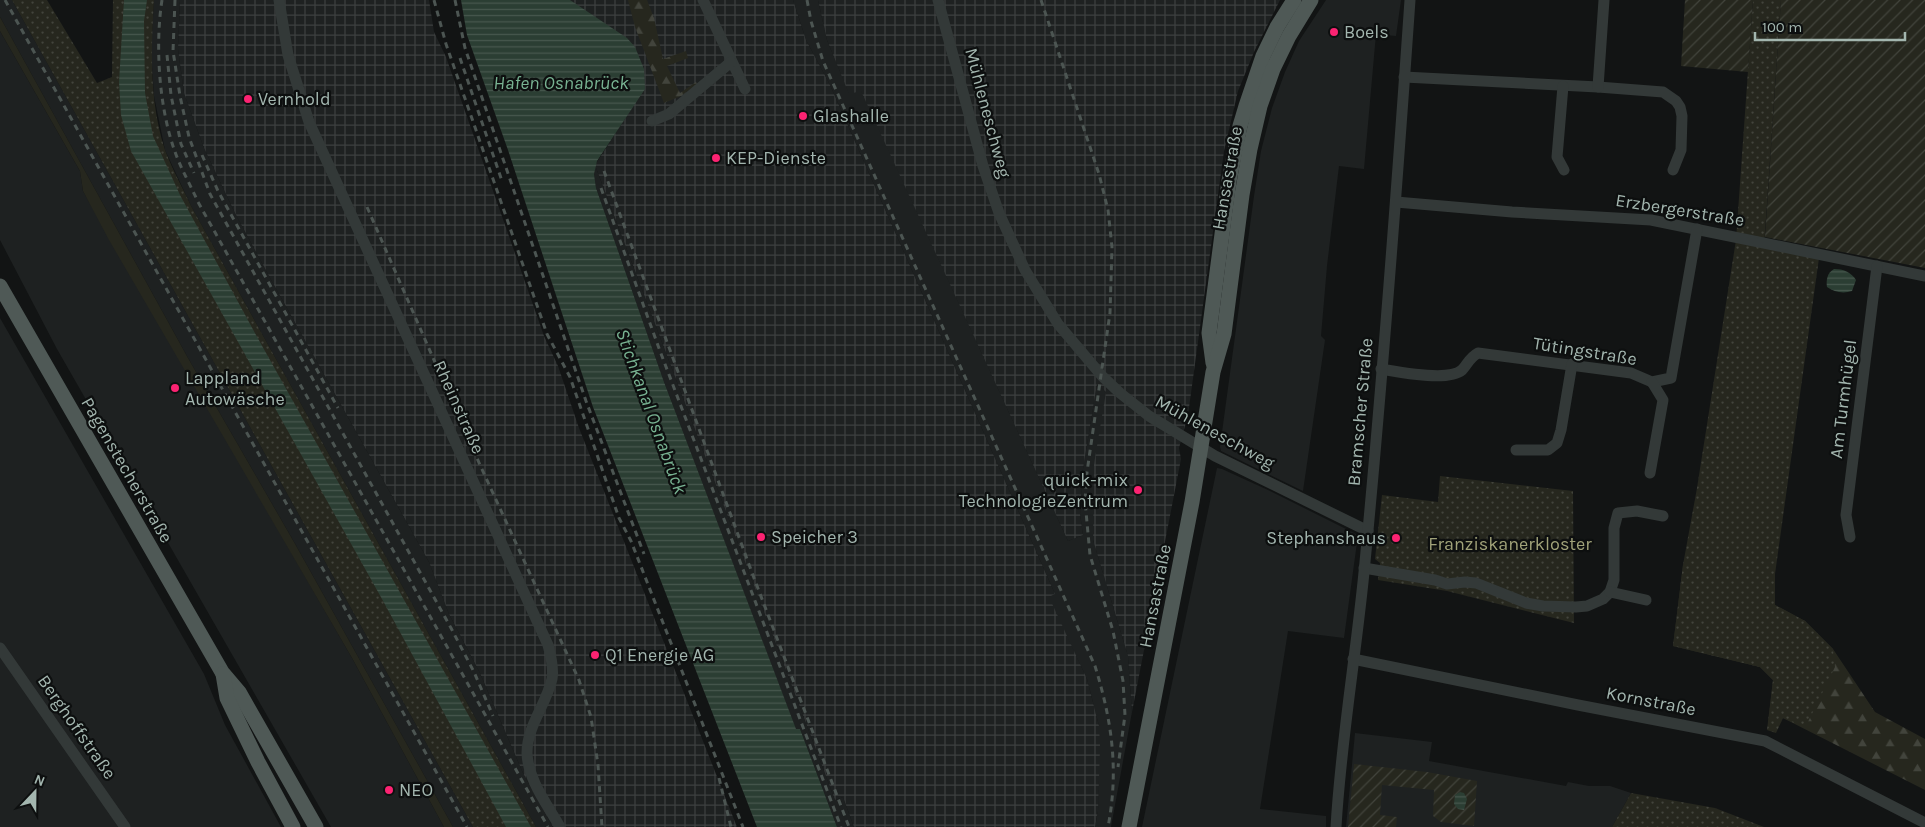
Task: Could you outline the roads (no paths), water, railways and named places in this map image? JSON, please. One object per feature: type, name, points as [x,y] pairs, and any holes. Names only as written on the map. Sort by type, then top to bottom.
[{"type":"main road","name":"Hansastraße","points":[[1214,372],[1210,332],[1229,181],[1237,143],[1246,106],[1259,67],[1277,27],[1294,0]]},
{"type":"main road","name":"Hansastraße","points":[[1129,827],[1202,448],[1214,372],[1224,334],[1242,195],[1250,149],[1260,106],[1273,69],[1289,36],[1311,0]]},
{"type":"main road","name":"Pagenstecherstraße","points":[[0,286],[222,672],[239,692],[316,827]]},
{"type":"main road","name":"Pagenstecherstraße","points":[[222,672],[227,698],[258,762],[293,827]]},
{"type":"street","name":"Rheinstraße","points":[[278,0],[288,55],[309,122],[548,645],[552,660],[552,678],[534,723],[527,752],[532,776],[560,827]]},
{"type":"street","points":[[703,0],[745,89]]},
{"type":"street","name":"Mühleneschweg","points":[[938,0],[985,172],[999,213],[1025,270],[1055,320],[1102,376],[1120,394],[1149,416],[1202,448],[1368,531]]},
{"type":"street","name":"Bramscher Straße","points":[[1336,827],[1368,531],[1396,202],[1410,0]]},
{"type":"street","points":[[1598,87],[1604,0]]},
{"type":"street","points":[[652,121],[669,114],[731,62]]},
{"type":"street","points":[[1404,77],[1656,90],[1669,95],[1676,101],[1682,116],[1681,150],[1673,170]]},
{"type":"street","points":[[1562,86],[1557,158],[1564,170]]},
{"type":"street","name":"Erzbergerstraße","points":[[1396,202],[1512,212],[1651,220],[1925,276]]},
{"type":"street","name":"Tütingstraße","points":[[1381,369],[1449,376],[1462,370],[1470,358],[1478,353],[1631,373],[1652,382],[1672,378],[1697,229]]},
{"type":"street","name":"Am Turmhügel","points":[[1850,537],[1846,515],[1877,266]]},
{"type":"street","points":[[1516,450],[1548,450],[1557,443],[1561,430],[1572,364]]},
{"type":"street","points":[[1650,473],[1663,400],[1652,382]]},
{"type":"street","points":[[1364,568],[1435,580],[1447,584],[1476,583],[1526,603],[1543,606],[1587,606],[1603,599],[1610,592],[1614,580],[1614,528],[1618,513],[1637,512],[1663,516]]},
{"type":"street","points":[[1610,592],[1646,600]]},
{"type":"street","name":"Berghoffstraße","points":[[0,648],[125,827]]},
{"type":"street","name":"Kornstraße","points":[[1353,658],[1578,705],[1764,741],[1925,823]]},
{"type":"water","points":[[124,0],[147,0],[144,21],[145,93],[153,136],[180,195],[256,335],[531,827],[506,827],[382,599],[131,151],[121,115],[119,82]]},
{"type":"water","name":"Hafen Osnabrück","points":[[461,0],[570,0],[627,38],[635,47],[644,69],[645,89],[597,161],[594,174],[596,188],[664,382],[796,729],[800,729],[837,827],[757,827],[593,407],[508,150],[467,35]]},
{"type":"water","points":[[1834,269],[1846,272],[1854,277],[1856,280],[1852,291],[1839,292],[1827,287],[1828,277]]},
{"type":"water","points":[[1460,792],[1464,793],[1467,799],[1464,810],[1458,809],[1454,804],[1455,795]]},
{"type":"railway","points":[[5,0],[467,827]]},
{"type":"railway","points":[[162,0],[159,36],[162,95],[169,132],[182,169],[198,202],[548,827]]},
{"type":"railway","points":[[175,0],[173,51],[180,96],[189,137],[210,194],[451,628],[474,672],[493,716]]},
{"type":"railway","points":[[434,0],[446,44],[547,334],[570,377],[619,518],[631,541],[743,827]]},
{"type":"railway","points":[[455,0],[465,48],[586,401],[644,554]]},
{"type":"railway","points":[[807,0],[823,61],[1095,666],[1106,706],[1112,746],[1113,786],[1108,827]]},
{"type":"railway","points":[[1041,0],[1099,174],[1108,210],[1112,247],[1110,313],[1087,472],[1085,501],[1090,555],[1113,631],[1123,681],[1125,715],[1118,767]]},
{"type":"railway","points":[[167,55],[171,95],[181,144],[194,173]]},
{"type":"railway","points":[[460,58],[502,181]]},
{"type":"railway","points":[[202,155],[218,191],[338,408]]},
{"type":"railway","points":[[604,171],[754,578],[849,827]]},
{"type":"railway","points":[[601,188],[660,351],[841,827]]},
{"type":"railway","points":[[367,207],[480,465],[579,680],[591,717],[598,765],[602,827]]},
{"type":"railway","points":[[719,778],[731,827]]},
{"type":"place","name":"Boels","points":[[1334,32]]},
{"type":"place","name":"Vernhold","points":[[248,99]]},
{"type":"place","name":"Glashalle","points":[[803,116]]},
{"type":"place","name":"KEP-Dienste","points":[[716,158]]},
{"type":"place","name":"Lappland Autowäsche","points":[[175,388]]},
{"type":"place","name":"quick-mix TechnologieZentrum","points":[[1138,490]]},
{"type":"place","name":"Speicher 3","points":[[761,537]]},
{"type":"place","name":"Stephanshaus","points":[[1396,538]]},
{"type":"place","name":"Q1 Energie AG","points":[[595,655]]},
{"type":"place","name":"NEO","points":[[389,790]]},
{"type":"water label","name":"Stichkanal Osnabrück","points":[[652,411]]},
{"type":"park label","name":"Franziskanerkloster","points":[[1510,544]]}]
